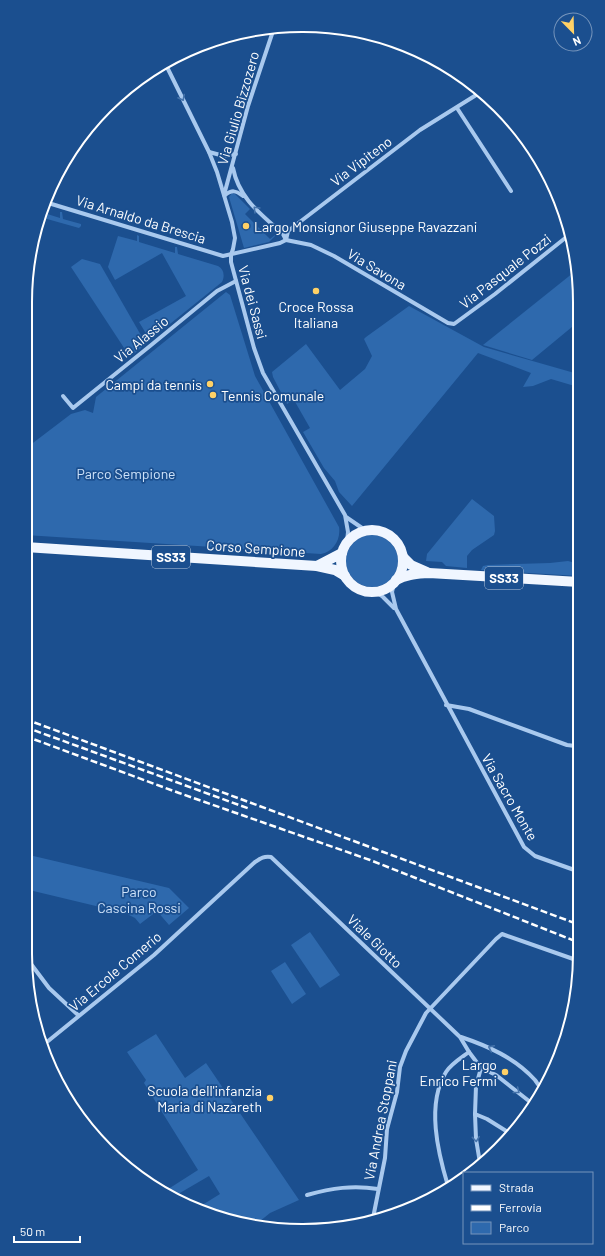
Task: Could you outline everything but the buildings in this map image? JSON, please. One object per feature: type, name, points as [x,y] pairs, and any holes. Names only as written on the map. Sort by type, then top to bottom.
[{"type":"main road","points":[[345,576],[341,565],[342,553],[347,542],[355,535],[365,530]]},
{"type":"main road","name":"SS33","points":[[365,530],[378,530],[390,535],[399,544],[403,557],[411,564],[429,573]]},
{"type":"main road","name":"Corso Sempione","points":[[32,547],[317,566]]},
{"type":"main road","points":[[317,566],[342,553]]},
{"type":"main road","points":[[395,582],[402,569],[403,557]]},
{"type":"main road","name":"SS33","points":[[317,566],[335,570],[345,576],[352,585],[363,590],[375,591],[385,589],[403,576],[429,573],[573,582]]},
{"type":"street","name":"Via Giulio Bizzozero","points":[[224,196],[248,106],[272,34]]},
{"type":"street","name":"Via dei Sassi","points":[[167,68],[210,152],[224,196],[235,238],[230,255],[231,262],[254,348],[263,373],[345,515],[365,530]]},
{"type":"street","name":"Via Vipiteno","points":[[286,240],[288,231],[420,130],[476,95]]},
{"type":"street","points":[[457,108],[511,191]]},
{"type":"street","points":[[210,152],[224,156],[236,154]]},
{"type":"street","points":[[230,255],[280,243],[286,240],[283,234],[246,198],[238,186],[233,166]]},
{"type":"street","points":[[224,196],[233,190],[246,198]]},
{"type":"street","name":"Via Arnaldo da Brescia","points":[[51,204],[222,256],[230,255]]},
{"type":"street","name":"Via Pasquale Pozzi","points":[[454,324],[495,294],[565,237]]},
{"type":"street","name":"Via Savona","points":[[286,240],[311,245],[334,256],[448,323],[454,324]]},
{"type":"street","name":"Via Alassio","points":[[63,396],[73,408],[217,291],[236,281]]},
{"type":"street","name":"Via dei Sassi","points":[[345,515],[348,532],[347,542]]},
{"type":"street","name":"Via Sacro Monte","points":[[395,582],[392,592],[396,609],[446,705],[524,847],[535,856],[573,870]]},
{"type":"street","name":"Via Sacro Monte","points":[[375,591],[396,609]]},
{"type":"street","points":[[446,705],[469,709],[567,745],[573,746]]},
{"type":"street","name":"Via Ercole Comerio","points":[[47,1042],[78,1015],[154,955],[260,858],[265,856],[271,857],[275,860]]},
{"type":"street","name":"Viale Giotto","points":[[275,860],[460,1037],[481,1068],[496,1075],[529,1101]]},
{"type":"street","name":"Via Andrea Stoppani","points":[[374,1215],[385,1158],[387,1129],[397,1092],[401,1063],[412,1037],[422,1019],[502,934],[573,959]]},
{"type":"street","points":[[33,966],[50,988],[78,1015]]},
{"type":"street","name":"Viale Giotto","points":[[460,1037],[502,1053],[524,1070],[539,1086]]},
{"type":"street","points":[[447,1182],[437,1140],[435,1121],[436,1108],[439,1091],[446,1072],[454,1063],[469,1052]]},
{"type":"street","points":[[479,1158],[476,1140],[475,1114],[476,1086],[481,1068]]},
{"type":"street","points":[[475,1114],[487,1119],[507,1131]]},
{"type":"street","points":[[307,1195],[343,1187],[357,1186],[378,1188]]},
{"type":"green space","points":[[232,193],[235,194],[250,209],[245,214],[270,239],[276,235],[269,242],[244,248],[229,197]]},
{"type":"green space","points":[[60,212],[62,212],[63,219],[81,224],[79,228],[45,218],[46,216],[47,214],[60,218]]},
{"type":"green space","points":[[137,235],[139,236],[139,242],[175,253],[175,247],[177,247],[178,254],[218,266],[222,269],[223,273],[222,282],[150,340],[139,322],[186,296],[162,253],[115,280],[108,267],[118,236],[137,241]]},
{"type":"green space","points":[[82,259],[100,264],[146,344],[130,357],[71,267]]},
{"type":"green space","points":[[571,274],[573,326],[532,360],[483,345]]},
{"type":"green space","name":"Parco Sempione","points":[[226,292],[230,295],[255,376],[339,527],[339,536],[335,545],[329,551],[321,554],[32,535],[32,444],[71,414],[85,410],[93,413],[96,397]]},
{"type":"green space","points":[[409,306],[484,347],[573,373],[573,386],[551,379],[533,386],[523,387],[531,373],[478,353],[352,506],[339,492],[335,481],[324,468],[303,432],[310,428],[294,400],[287,404],[273,377],[272,372],[306,344],[340,390],[365,369],[372,356],[364,339]]},
{"type":"green space","points":[[472,499],[494,516],[494,535],[472,550],[467,556],[467,568],[446,566],[442,562],[426,561],[427,554]]},
{"type":"green space","points":[[367,535],[377,535],[387,539],[394,546],[398,556],[398,566],[394,576],[387,583],[377,587],[367,587],[357,583],[350,576],[346,566],[346,556],[350,546],[357,539]]},
{"type":"green space","points":[[568,561],[573,562],[573,576],[481,570],[483,566],[488,565]]},
{"type":"green space","name":"Parco Cascina Rossi","points":[[32,856],[169,888],[189,908],[169,925],[157,911],[140,924],[135,918],[125,913],[32,891]]},
{"type":"green space","points":[[310,932],[340,975],[320,988],[291,945]]},
{"type":"green space","points":[[285,962],[306,994],[292,1004],[271,971]]},
{"type":"green space","points":[[156,1034],[185,1078],[206,1063],[299,1200],[270,1213],[260,1221],[232,1215],[203,1205],[220,1194],[209,1176],[179,1194],[169,1189],[198,1170],[144,1083],[146,1080],[127,1052]]},
{"type":"railway","points":[[32,722],[573,922]]},
{"type":"railway","points":[[32,730],[250,809]]},
{"type":"railway","points":[[32,739],[179,793],[370,860],[573,940]]},
{"type":"place","name":"Largo Monsignor Giuseppe Ravazzani","points":[[246,226]]},
{"type":"place","name":"Croce Rossa Italiana","points":[[316,291]]},
{"type":"place","name":"Campi da tennis","points":[[210,384]]},
{"type":"place","name":"Tennis Comunale","points":[[213,395]]},
{"type":"place","name":"Largo Enrico Fermi","points":[[505,1072]]},
{"type":"place","name":"Scuola dell'infanzia Maria di Nazareth","points":[[270,1098]]}]
